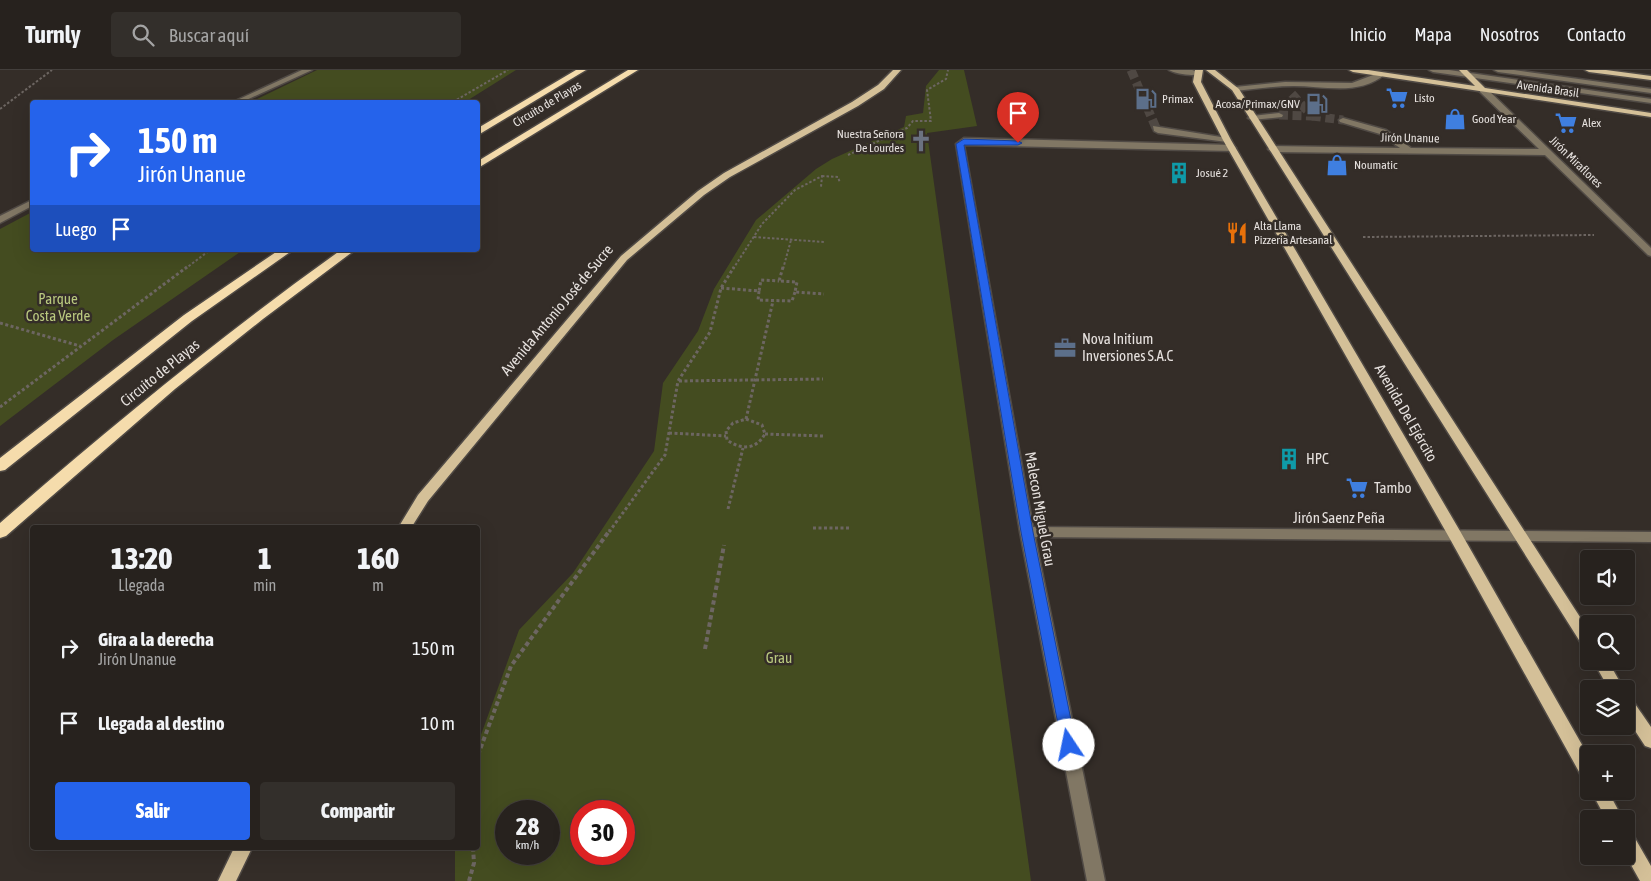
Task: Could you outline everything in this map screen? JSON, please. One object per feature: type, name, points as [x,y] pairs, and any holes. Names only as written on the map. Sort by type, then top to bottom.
[{"type":"highway","name":"Circuito de Playas","points":[[480,131],[582,70]]},
{"type":"highway","name":"Circuito de Playas","points":[[480,164],[634,70]]},
{"type":"highway","name":"Circuito de Playas","points":[[0,466],[188,318],[284,252]]},
{"type":"highway","name":"Circuito de Playas","points":[[0,532],[105,439],[175,382],[245,326],[347,252]]},
{"type":"main road","name":"Avenida Antonio José de Sucre","points":[[406,525],[422,498],[624,258],[701,194],[727,175],[855,104],[881,87],[897,70]]},
{"type":"main road","name":"Avenida Del Ejército","points":[[1210,70],[1236,89],[1252,118],[1580,630]]},
{"type":"main road","name":"Avenida Brasil","points":[[1353,70],[1651,115]]},
{"type":"main road","name":"Avenida Brasil","points":[[1589,70],[1651,78]]},
{"type":"main road","name":"Avenida Del Ejército","points":[[1198,72],[1197,82],[1230,144],[1580,757]]},
{"type":"main road","points":[[1466,73],[1483,90]]},
{"type":"main road","points":[[1635,716],[1651,741]]},
{"type":"main road","points":[[227,881],[242,850]]},
{"type":"main road","points":[[1635,855],[1650,881]]},
{"type":"street","points":[[241,100],[308,70]]},
{"type":"street","points":[[1174,70],[1198,72]]},
{"type":"street","name":"Avenida Brasil","points":[[1433,70],[1466,73],[1651,101]]},
{"type":"street","name":"Avenida Brasil","points":[[1498,70],[1651,91]]},
{"type":"street","points":[[1236,89],[1302,84],[1357,85],[1369,82],[1381,74]]},
{"type":"street","points":[[1284,85],[1291,93]]},
{"type":"street","name":"Jirón Miraflores","points":[[1483,90],[1651,253]]},
{"type":"street","points":[[1252,118],[1279,115]]},
{"type":"street","points":[[1343,120],[1383,132],[1408,150]]},
{"type":"street","points":[[1157,129],[1230,144],[1163,146],[1157,129]]},
{"type":"street","name":"Malecon Miguel Grau","points":[[1096,881],[1027,532],[961,142],[1163,146]]},
{"type":"street","name":"Jirón Unanue","points":[[1272,149],[1547,152]]},
{"type":"street","points":[[0,220],[30,204]]},
{"type":"street","name":"Jirón Saenz Peña","points":[[1027,532],[1651,537]]},
{"type":"path","points":[[0,109],[52,70]]},
{"type":"path","points":[[456,100],[508,70]]},
{"type":"path","points":[[848,155],[907,128],[913,121],[931,121],[927,90],[946,79],[948,70]]},
{"type":"path","points":[[480,750],[511,666],[665,455],[678,381],[710,332],[721,288],[762,224],[795,190],[822,176],[838,177],[840,184]]},
{"type":"path","points":[[821,186],[822,176]]},
{"type":"path","points":[[1330,237],[1632,235]]},
{"type":"path","points":[[754,237],[824,242]]},
{"type":"path","points":[[780,281],[791,240]]},
{"type":"path","points":[[0,407],[207,252]]},
{"type":"path","points":[[761,280],[797,282],[792,302],[758,300],[759,292],[761,280]]},
{"type":"path","points":[[721,288],[759,292]]},
{"type":"path","points":[[795,292],[824,294]]},
{"type":"path","points":[[746,419],[773,301]]},
{"type":"path","points":[[0,323],[81,346]]},
{"type":"path","points":[[678,381],[823,379]]},
{"type":"path","points":[[726,436],[729,427],[739,420],[746,419],[762,425],[765,434]]},
{"type":"path","points":[[669,433],[726,436]]},
{"type":"path","points":[[765,434],[823,436]]},
{"type":"path","points":[[726,436],[732,444],[742,448],[756,446],[765,434]]},
{"type":"path","points":[[728,509],[742,448]]},
{"type":"path","points":[[813,528],[850,528]]},
{"type":"path","points":[[705,649],[724,545]]},
{"type":"path","points":[[469,881],[474,863],[473,850]]},
{"type":"green space","points":[[317,70],[516,70],[468,100],[255,100]]},
{"type":"green space","name":"Grau","points":[[939,70],[964,70],[977,126],[927,133],[1031,881],[455,881],[455,850],[480,850],[480,737],[519,630],[573,573],[654,451],[663,383],[698,331],[714,289],[756,220],[816,169],[832,159],[904,127],[906,116],[923,113],[926,86]]},
{"type":"green space","name":"Parque Costa Verde","points":[[30,213],[30,252],[240,252],[113,340],[0,426],[0,229]]},
{"type":"tunnel","points":[[1131,70],[1156,128]]},
{"type":"tunnel","points":[[1291,93],[1312,116]]},
{"type":"tunnel","points":[[1279,115],[1312,116]]},
{"type":"tunnel","points":[[1312,116],[1343,120]]},
{"type":"place","name":"Listo","points":[[1397,98]]},
{"type":"place","name":"Primax","points":[[1146,99]]},
{"type":"place","name":"Acosa/Primax/GNV","points":[[1317,104]]},
{"type":"place","name":"Good Year","points":[[1455,119]]},
{"type":"place","name":"Alex","points":[[1566,123]]},
{"type":"place","name":"Nuestra Señora De Lourdes","points":[[921,141]]},
{"type":"place","name":"Noumatic","points":[[1337,165]]},
{"type":"place","name":"Josué 2","points":[[1179,173]]},
{"type":"place","name":"Alta Llama Pizzeria Artesanal","points":[[1237,233]]},
{"type":"place","name":"Nova Initium Inversiones S.A.C","points":[[1065,348]]},
{"type":"place","name":"HPC","points":[[1289,459]]},
{"type":"place","name":"Tambo","points":[[1357,488]]},
{"type":"route","points":[[1018,143],[964,141],[960,144],[1027,532],[1069,745]]}]
